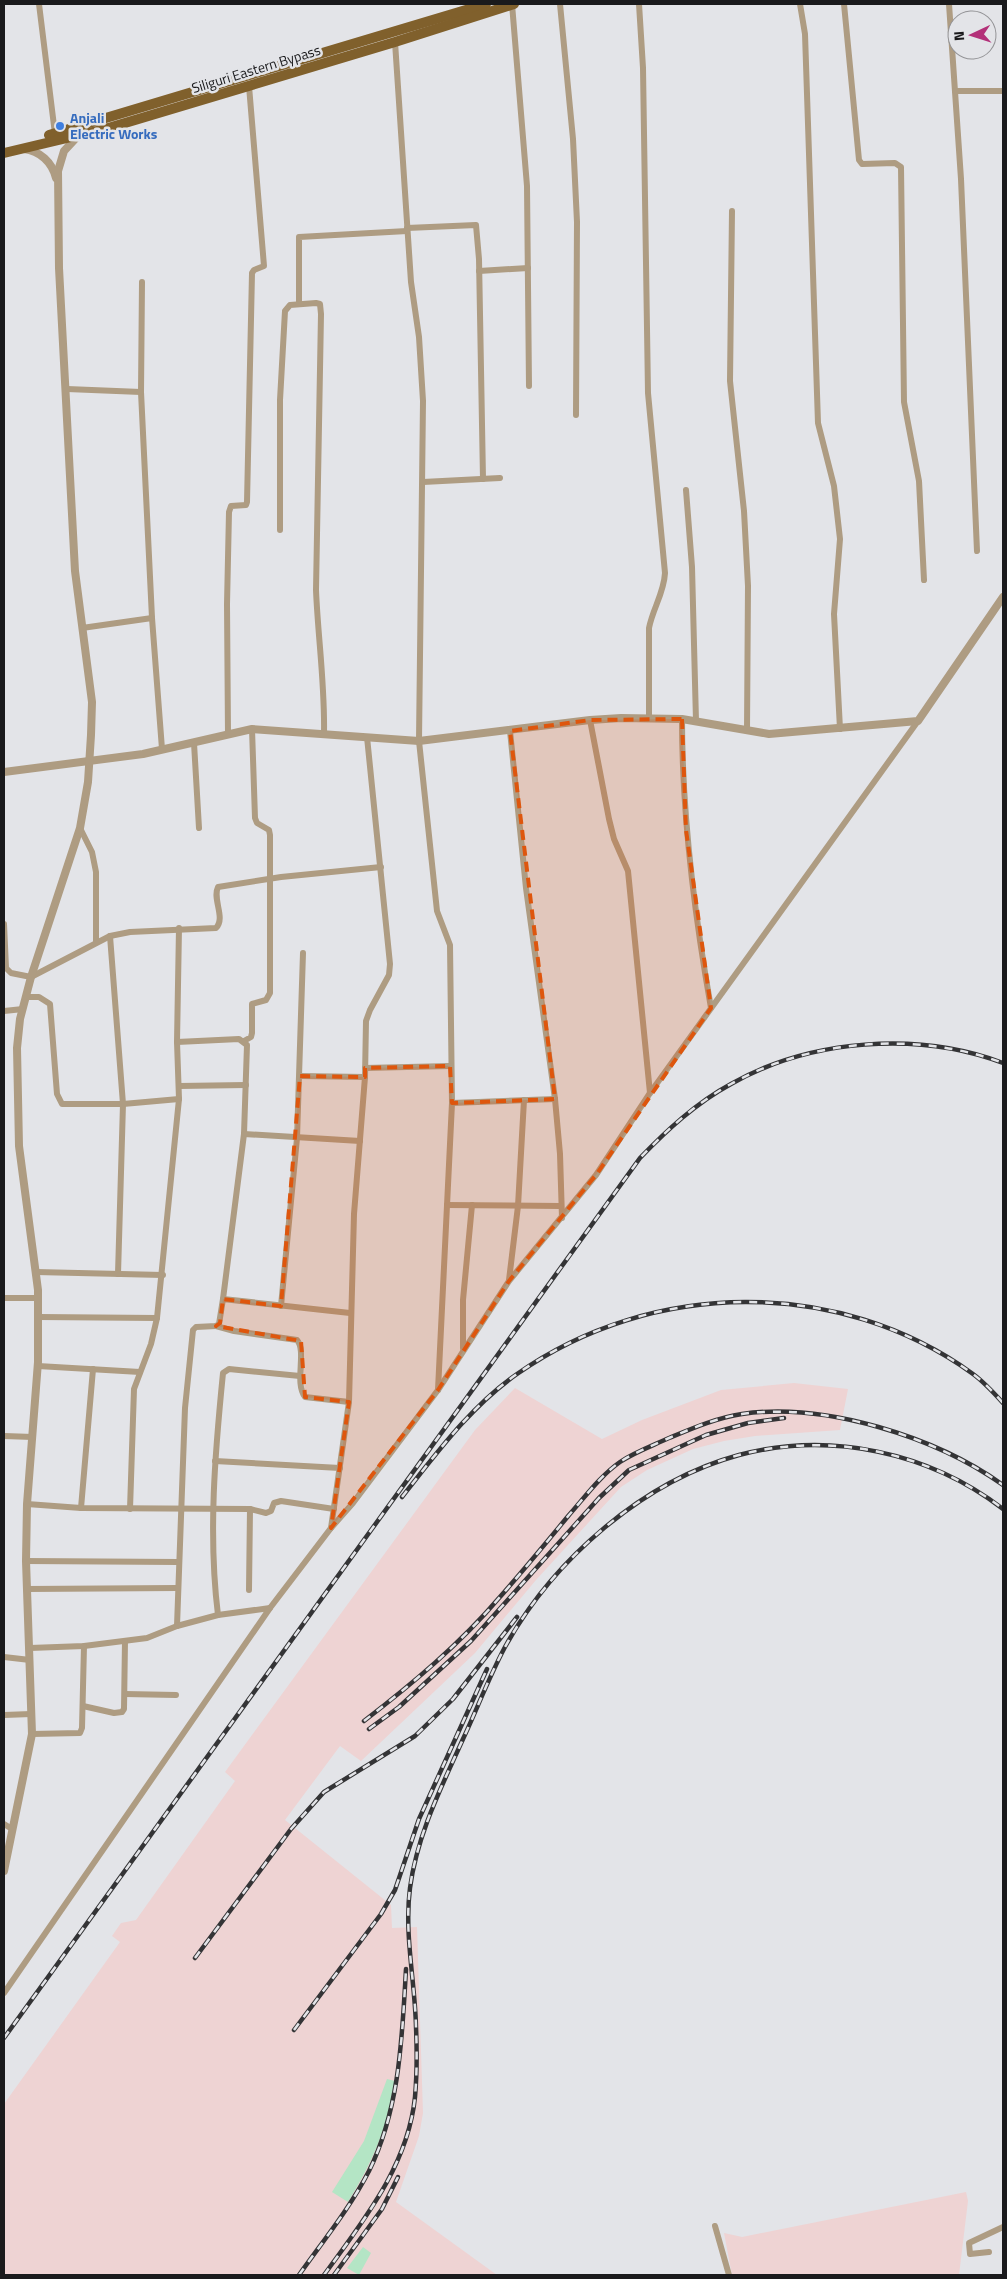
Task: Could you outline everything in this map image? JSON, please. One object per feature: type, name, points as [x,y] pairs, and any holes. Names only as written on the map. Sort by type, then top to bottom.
[{"type":"main road","name":"Siliguri Eastern Bypass","points":[[4,153],[486,4]]},
{"type":"main road","name":"Siliguri Eastern Bypass","points":[[4,146],[59,135],[78,135],[249,86],[513,4]]},
{"type":"street","points":[[39,4],[59,135]]},
{"type":"street","points":[[513,4],[527,186],[530,386]]},
{"type":"street","points":[[560,4],[573,139],[577,222],[576,415]]},
{"type":"street","points":[[639,4],[644,78],[648,393],[665,573],[664,585],[651,616],[649,628],[650,717]]},
{"type":"street","points":[[800,4],[805,34],[818,423],[821,441],[834,486],[839,522],[840,553],[834,631],[840,729]]},
{"type":"street","points":[[844,4],[859,160],[862,164],[895,163],[902,167],[904,402],[919,481],[924,580]]},
{"type":"street","points":[[949,4],[962,189],[977,551]]},
{"type":"street","points":[[395,42],[407,230],[424,401],[419,741],[437,911],[450,945],[450,1066],[452,1103],[438,1390]]},
{"type":"street","points":[[228,735],[227,623],[229,512],[231,506],[246,505],[247,502],[252,273],[254,270],[264,266],[249,86]]},
{"type":"street","points":[[955,91],[1003,90]]},
{"type":"street","points":[[4,1872],[32,1734],[26,1561],[27,1504],[38,1366],[38,1298],[19,1146],[17,1048],[23,1009],[31,977],[80,828],[88,782],[92,702],[82,628],[70,493],[67,388],[59,268],[58,171],[61,157],[68,145],[78,135]]},
{"type":"street","points":[[21,149],[34,152],[46,160],[54,171],[58,184]]},
{"type":"street","points":[[732,211],[730,381],[744,511],[748,586],[747,730]]},
{"type":"street","points":[[299,304],[299,237],[476,225],[479,272],[483,479]]},
{"type":"street","points":[[479,272],[528,268]]},
{"type":"street","points":[[142,282],[141,392],[152,618],[162,748]]},
{"type":"street","points":[[280,530],[280,400],[285,311],[290,305],[320,304],[316,590],[318,634],[325,688],[324,733]]},
{"type":"street","points":[[67,388],[141,392]]},
{"type":"street","points":[[423,482],[500,478]]},
{"type":"street","points":[[686,490],[692,567],[696,721]]},
{"type":"street","points":[[4,1993],[270,1608],[301,1570],[322,1538],[353,1503],[438,1390],[463,1349],[509,1282],[596,1175],[650,1093],[918,721],[1003,597]]},
{"type":"street","points":[[82,628],[152,618]]},
{"type":"street","points":[[4,772],[143,754],[162,748],[194,743],[252,729],[419,741],[590,720],[650,717],[696,721],[769,734],[918,721]]},
{"type":"street","points":[[682,719],[682,771],[689,857],[700,945],[712,1008]]},
{"type":"street","points":[[590,720],[614,839],[628,871],[650,1093]]},
{"type":"street","points":[[244,1041],[251,1037],[252,1004],[266,1000],[270,993],[268,954],[271,930],[269,830],[257,823],[255,818],[252,729]]},
{"type":"street","points":[[510,731],[526,888],[555,1099],[560,1154],[562,1218]]},
{"type":"street","points":[[331,1528],[349,1402],[354,1214],[365,1077],[366,1021],[370,1010],[390,975],[367,737]]},
{"type":"street","points":[[194,743],[199,828]]},
{"type":"street","points":[[80,828],[92,852],[96,872],[96,941]]},
{"type":"street","points":[[4,924],[4,963],[8,971],[31,977],[96,941],[110,936],[130,932],[178,928],[212,929],[219,925],[216,893],[218,887],[381,867]]},
{"type":"street","points":[[130,1509],[134,1389],[151,1344],[157,1318],[163,1275],[179,1099],[177,1042],[178,928]]},
{"type":"street","points":[[110,936],[123,1104],[118,1274]]},
{"type":"street","points":[[281,1306],[300,1076],[303,953]]},
{"type":"street","points":[[27,997],[46,999],[52,1010],[57,1094],[62,1104],[123,1104],[179,1099]]},
{"type":"street","points":[[4,1012],[23,1009]]},
{"type":"street","points":[[177,1042],[239,1039],[247,1045],[244,1134],[220,1321],[216,1326]]},
{"type":"street","points":[[365,1068],[450,1066]]},
{"type":"street","points":[[300,1076],[365,1077]]},
{"type":"street","points":[[179,1086],[246,1085]]},
{"type":"street","points":[[452,1103],[555,1099]]},
{"type":"street","points":[[509,1282],[518,1206],[524,1100]]},
{"type":"street","points":[[244,1134],[360,1141]]},
{"type":"street","points":[[447,1205],[561,1206]]},
{"type":"street","points":[[463,1349],[463,1300],[472,1205]]},
{"type":"street","points":[[36,1272],[163,1275]]},
{"type":"street","points":[[4,1298],[38,1298]]},
{"type":"street","points":[[222,1299],[350,1313]]},
{"type":"street","points":[[38,1316],[157,1318]]},
{"type":"street","points":[[177,1626],[185,1408],[191,1337],[196,1327],[216,1326],[243,1333],[297,1340],[300,1346],[302,1394],[305,1397],[349,1402]]},
{"type":"street","points":[[38,1366],[140,1372]]},
{"type":"street","points":[[81,1508],[93,1369]]},
{"type":"street","points":[[218,1615],[215,1569],[214,1462],[223,1373],[225,1370],[300,1376]]},
{"type":"street","points":[[4,1436],[33,1437]]},
{"type":"street","points":[[214,1462],[340,1468]]},
{"type":"street","points":[[27,1504],[81,1508],[250,1509],[268,1513],[274,1503],[281,1501],[334,1509]]},
{"type":"street","points":[[249,1590],[250,1509]]},
{"type":"street","points":[[26,1561],[178,1562]]},
{"type":"street","points":[[27,1589],[177,1588]]},
{"type":"street","points":[[30,1648],[84,1646],[147,1638],[177,1626],[218,1615],[270,1608]]},
{"type":"street","points":[[83,1706],[119,1713],[124,1708],[125,1641]]},
{"type":"street","points":[[32,1734],[76,1735],[80,1733],[83,1706],[84,1646]]},
{"type":"street","points":[[4,1657],[30,1660]]},
{"type":"street","points":[[125,1694],[176,1695]]},
{"type":"street","points":[[4,1715],[31,1714]]},
{"type":"street","points":[[4,1824],[12,1829]]},
{"type":"street","points":[[715,2226],[729,2275]]},
{"type":"street","points":[[989,2252],[970,2254],[969,2243],[1003,2228]]},
{"type":"highlighted area","points":[[682,719],[686,830],[711,1008],[596,1175],[509,1281],[438,1390],[331,1528],[349,1402],[305,1397],[301,1341],[216,1326],[220,1323],[223,1299],[281,1306],[300,1076],[365,1077],[365,1068],[450,1066],[452,1103],[555,1099],[510,731],[590,720]]},
{"type":"shaded area","points":[[794,1383],[848,1389],[840,1430],[755,1436],[693,1449],[647,1470],[621,1487],[536,1580],[475,1653],[361,1761],[340,1746],[285,1820],[391,1905],[392,1928],[417,1927],[423,2113],[419,2136],[396,2202],[497,2275],[4,2275],[4,2104],[120,1942],[112,1936],[121,1923],[136,1920],[235,1781],[225,1772],[475,1430],[515,1388],[602,1439],[642,1420],[721,1390]]},
{"type":"shaded area","points":[[966,2192],[968,2201],[959,2275],[732,2275],[724,2233],[742,2237]]},
{"type":"green space","points":[[387,2079],[395,2081],[384,2129],[364,2174],[348,2202],[332,2192],[364,2141]]},
{"type":"green space","points":[[363,2247],[371,2253],[359,2275],[347,2268]]},
{"type":"railway","points":[[4,2038],[640,1158],[661,1137],[694,1108],[731,1084],[762,1069],[795,1057],[829,1049],[900,1044],[936,1046],[970,1053],[1003,1063]]},
{"type":"railway","points":[[402,1497],[469,1416],[517,1374],[570,1343],[626,1320],[685,1307],[745,1302],[805,1306],[864,1320],[920,1342],[973,1374],[1003,1403]]},
{"type":"railway","points":[[364,1721],[418,1678],[484,1615],[606,1474],[626,1458],[705,1424],[742,1414],[774,1412],[808,1413],[843,1419],[913,1438],[946,1452],[1003,1485]]},
{"type":"railway","points":[[369,1729],[399,1707],[471,1641],[599,1498],[629,1470],[706,1435],[748,1423],[784,1418]]},
{"type":"railway","points":[[324,2275],[382,2192],[403,2146],[411,2122],[415,2097],[417,2053],[408,1905],[413,1868],[424,1830],[438,1794],[499,1658],[525,1615],[548,1584],[604,1528],[635,1504],[703,1467],[739,1455],[773,1448],[808,1445],[843,1447],[877,1452],[911,1461],[943,1473],[974,1489],[1003,1509]]},
{"type":"railway","points":[[195,1958],[291,1829],[324,1792],[415,1736],[453,1699],[517,1617]]},
{"type":"railway","points":[[294,2030],[381,1914],[395,1890],[419,1819],[487,1669]]},
{"type":"railway","points":[[299,2275],[353,2198],[369,2171],[379,2147],[387,2123],[398,2072],[406,1969]]},
{"type":"railway","points":[[334,2275],[382,2209],[398,2177]]},
{"type":"place","name":"Anjali Electric Works","points":[[60,126]]}]
